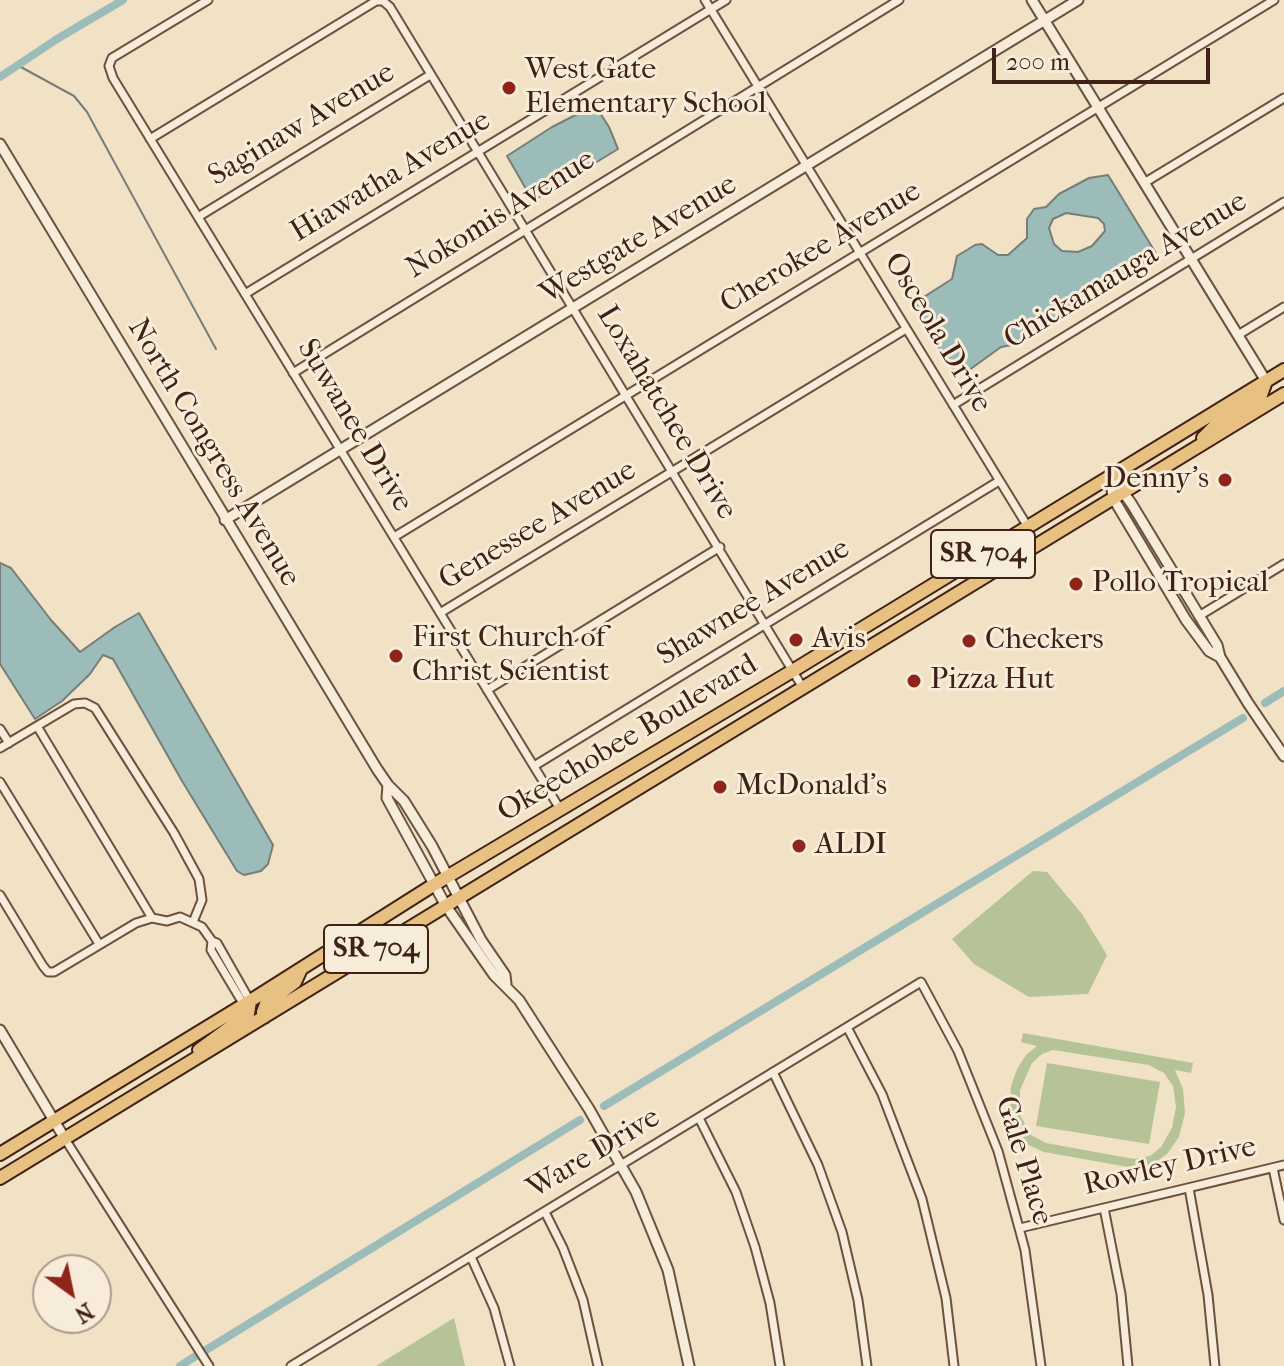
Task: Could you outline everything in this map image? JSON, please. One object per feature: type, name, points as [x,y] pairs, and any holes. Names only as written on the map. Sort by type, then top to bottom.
[{"type":"main road","name":"Okeechobee Boulevard","points":[[0,1154],[435,884],[794,670],[1284,370]]},
{"type":"main road","points":[[1190,452],[1216,425],[1260,398],[1266,381]]},
{"type":"main road","name":"Okeechobee Boulevard","points":[[0,1178],[1284,394]]},
{"type":"main road","points":[[264,1017],[266,1004],[295,982],[301,969]]},
{"type":"main road","points":[[199,1057],[201,1047],[248,1014],[247,1003]]},
{"type":"street","name":"Suwanee Drive","points":[[208,0],[112,58],[109,66],[113,78],[560,809]]},
{"type":"street","name":"Osceola Drive","points":[[705,0],[1028,527]]},
{"type":"street","name":"Hiawatha Avenue","points":[[245,294],[726,0]]},
{"type":"street","name":"Nokomis Avenue","points":[[293,373],[899,0]]},
{"type":"street","points":[[1032,0],[1266,381]]},
{"type":"street","name":"Westgate Avenue","points":[[225,520],[1078,0]]},
{"type":"street","name":"Cherokee Avenue","points":[[394,537],[1274,0]]},
{"type":"street","points":[[150,139],[376,1],[383,1]]},
{"type":"street","name":"Loxahatchee Drive","points":[[383,1],[390,7],[804,688]]},
{"type":"street","name":"Saginaw Avenue","points":[[198,217],[430,75]]},
{"type":"street","points":[[1144,183],[1284,98]]},
{"type":"street","name":"North Congress Avenue","points":[[0,144],[388,785],[404,801],[450,875],[481,940],[505,975],[506,984]]},
{"type":"street","name":"Chickamauga Avenue","points":[[953,405],[1284,202]]},
{"type":"street","points":[[1238,335],[1284,307]]},
{"type":"street","name":"Genessee Avenue","points":[[440,613],[906,329]]},
{"type":"street","points":[[1111,476],[1156,570],[1186,620],[1209,651],[1220,657]]},
{"type":"street","name":"Shawnee Avenue","points":[[534,766],[999,481]]},
{"type":"street","points":[[1118,495],[1176,577],[1217,645],[1220,657],[1284,756]]},
{"type":"street","points":[[487,690],[720,547]]},
{"type":"street","points":[[1199,616],[1284,564]]},
{"type":"street","points":[[1156,570],[1176,577]]},
{"type":"street","points":[[0,748],[74,704],[85,703],[99,711],[199,879],[202,900],[193,922]]},
{"type":"street","points":[[37,726],[152,918]]},
{"type":"street","points":[[0,729],[9,743]]},
{"type":"street","points":[[0,782],[99,944]]},
{"type":"street","name":"North Congress Avenue","points":[[388,785],[387,798],[446,906],[494,975],[506,984]]},
{"type":"street","points":[[0,895],[48,972],[54,972],[131,925],[152,918],[167,921],[180,917],[193,922],[217,943],[247,1003]]},
{"type":"street","name":"Ware Drive","points":[[291,1366],[921,982]]},
{"type":"street","name":"Gale Place","points":[[921,982],[974,1087],[998,1151],[1020,1228],[1032,1289],[1041,1366]]},
{"type":"street","points":[[506,984],[527,1012],[622,1165],[660,1248],[676,1299],[689,1366]]},
{"type":"street","points":[[847,1027],[897,1128],[922,1199],[946,1298],[954,1366]]},
{"type":"street","points":[[0,1030],[209,1366]]},
{"type":"street","points":[[773,1072],[814,1154],[842,1232],[858,1300],[867,1366]]},
{"type":"street","points":[[699,1118],[723,1162],[748,1223],[770,1303],[780,1366]]},
{"type":"street","name":"Rowley Drive","points":[[1020,1228],[1284,1165]]},
{"type":"street","points":[[1273,1168],[1284,1220]]},
{"type":"street","points":[[1189,1188],[1208,1295],[1215,1366]]},
{"type":"street","points":[[1104,1208],[1121,1294],[1128,1366]]},
{"type":"street","points":[[545,1212],[583,1300],[598,1366]]},
{"type":"street","points":[[471,1257],[494,1308],[510,1366]]},
{"type":"green space","points":[[1033,871],[1047,872],[1082,914],[1107,955],[1088,994],[1029,997],[974,964],[952,939]]},
{"type":"green space","points":[[1023,1033],[1193,1063],[1191,1073],[1175,1070],[1183,1089],[1185,1113],[1179,1137],[1167,1154],[1152,1165],[1134,1168],[1044,1152],[1026,1144],[1015,1129],[1010,1104],[1011,1086],[1026,1055],[1037,1046],[1021,1042]],"holes":[[[1053,1050],[1149,1065],[1164,1073],[1173,1086],[1176,1107],[1172,1128],[1161,1147],[1150,1156],[1134,1159],[1046,1143],[1031,1135],[1020,1115],[1020,1090],[1032,1063],[1042,1054]]]},
{"type":"green space","points":[[1047,1063],[1160,1082],[1149,1144],[1036,1126]]},
{"type":"green space","points":[[454,1318],[465,1366],[376,1366]]},
{"type":"water","points":[[595,105],[618,149],[533,201],[507,156],[552,127]]},
{"type":"water","points":[[1108,175],[1157,255],[1157,261],[1140,267],[1134,274],[1023,343],[1001,347],[965,373],[957,372],[949,365],[916,308],[919,300],[952,279],[957,256],[975,245],[982,244],[998,255],[1008,255],[1027,238],[1027,219],[1034,209],[1046,207],[1059,194],[1089,178]],"holes":[[[1066,213],[1098,218],[1104,224],[1105,231],[1092,246],[1078,252],[1062,251],[1054,244],[1049,228],[1053,219]]]},
{"type":"water","points":[[0,563],[11,568],[80,652],[139,613],[273,845],[268,864],[261,871],[244,875],[237,871],[113,659],[103,655],[90,674],[62,701],[35,719],[0,664]]},
{"type":"waterway","points":[[0,77],[123,0]]},
{"type":"waterway","points":[[19,66],[74,96],[87,112],[216,349]]},
{"type":"waterway","points":[[1265,703],[1284,691]]},
{"type":"waterway","points":[[604,1106],[1243,718]]},
{"type":"waterway","points":[[206,1350],[580,1120]]},
{"type":"waterway","points":[[180,1366],[196,1356]]},
{"type":"place","name":"West Gate Elementary School","points":[[509,88]]},
{"type":"place","name":"Denny's","points":[[1225,480]]},
{"type":"place","name":"Pollo Tropical","points":[[1076,584]]},
{"type":"place","name":"Avis","points":[[796,640]]},
{"type":"place","name":"Checkers","points":[[969,641]]},
{"type":"place","name":"First Church of Christ Scientist","points":[[396,656]]},
{"type":"place","name":"Pizza Hut","points":[[914,681]]},
{"type":"place","name":"McDonald's","points":[[720,787]]},
{"type":"place","name":"ALDI","points":[[799,846]]}]
